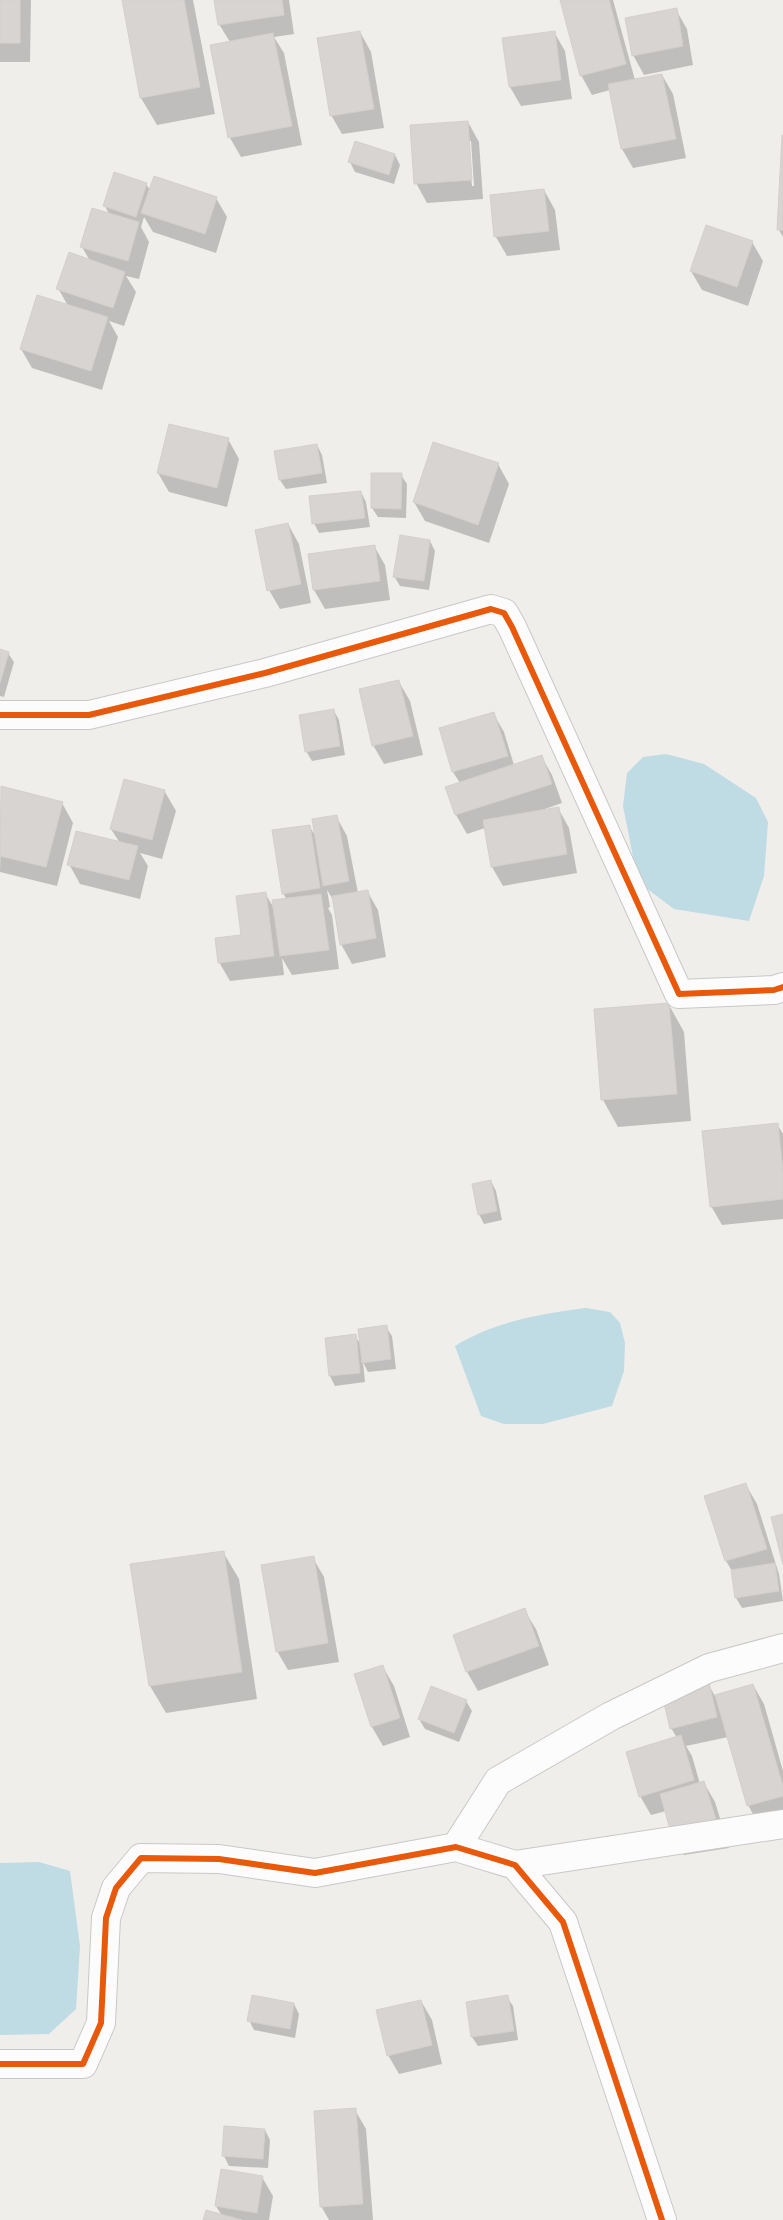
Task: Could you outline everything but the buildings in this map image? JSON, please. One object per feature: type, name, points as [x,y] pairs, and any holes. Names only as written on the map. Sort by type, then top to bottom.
[{"type":"street","points":[[0,715],[89,715],[265,673],[491,609],[504,613],[679,994],[774,990],[783,987]]},
{"type":"street","points":[[456,1847],[498,1781],[611,1716],[710,1668],[783,1648]]},
{"type":"street","points":[[0,2064],[83,2064],[101,2023],[106,1918],[116,1888],[141,1858],[219,1859],[315,1873],[456,1847],[515,1864],[783,1824]]},
{"type":"street","points":[[515,1864],[563,1922],[662,2220]]},
{"type":"water","points":[[666,754],[704,764],[756,798],[768,822],[764,876],[749,921],[674,909],[638,882],[623,806],[627,773],[643,757]]},
{"type":"water","points":[[586,1308],[610,1312],[620,1323],[625,1343],[624,1371],[612,1406],[543,1424],[504,1424],[481,1416],[455,1346],[486,1330],[519,1320]]},
{"type":"water","points":[[39,1862],[70,1871],[80,1946],[76,2009],[49,2034],[0,2035],[0,1863]]},
{"type":"cycle path","points":[[0,715],[89,715],[265,673],[491,609],[504,613],[679,994],[774,990],[783,987]]},
{"type":"cycle path","points":[[0,2064],[83,2064],[101,2023],[106,1918],[116,1888],[141,1858],[219,1859],[315,1873],[456,1847],[515,1865],[563,1922],[662,2220]]}]
